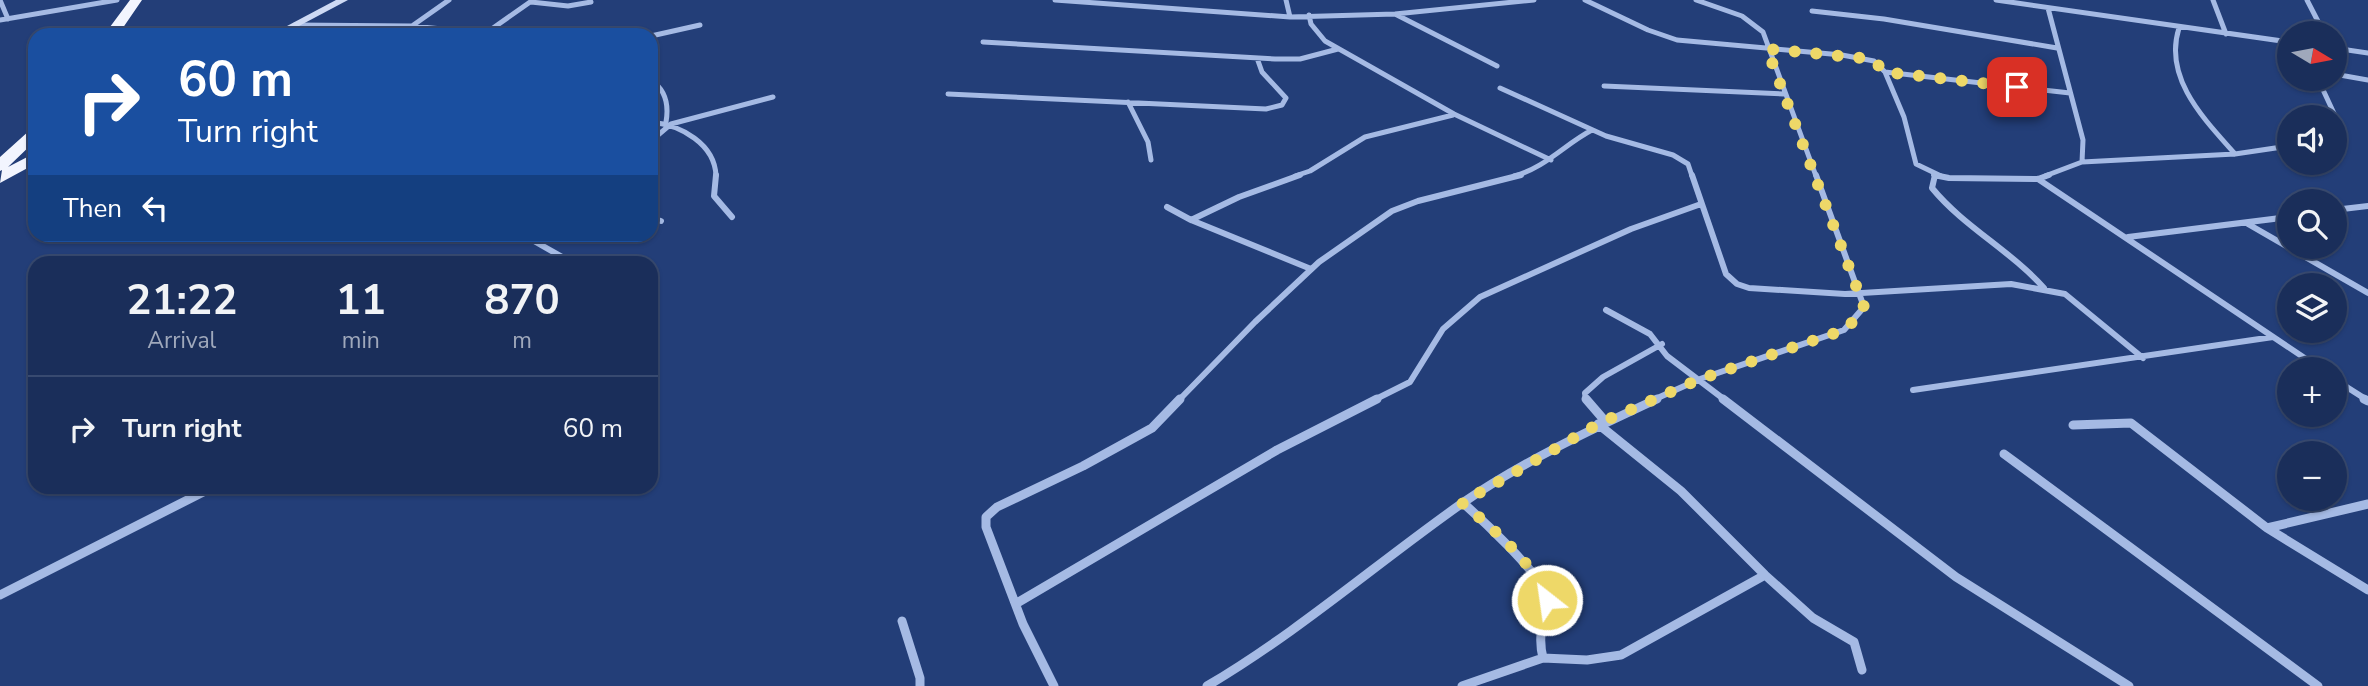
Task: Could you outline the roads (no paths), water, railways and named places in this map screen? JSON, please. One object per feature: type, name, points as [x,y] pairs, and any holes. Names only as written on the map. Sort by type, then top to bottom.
[{"type":"highway","points":[[116,28],[136,0]]},
{"type":"highway","points":[[128,28],[149,0]]},
{"type":"highway","points":[[0,166],[28,139]]},
{"type":"highway","points":[[0,178],[28,162]]},
{"type":"main road","points":[[289,28],[343,0]]},
{"type":"street","points":[[0,0],[8,19]]},
{"type":"street","points":[[0,20],[117,0]]},
{"type":"street","points":[[412,26],[449,0]]},
{"type":"street","points":[[1055,0],[1290,17],[1483,7],[1534,0]]},
{"type":"street","points":[[1170,9],[1173,0]]},
{"type":"street","points":[[1286,0],[1290,17]]},
{"type":"street","points":[[1585,0],[1669,38],[1874,61],[1885,72],[1904,117],[1916,164],[1935,175],[1950,178],[2038,179],[2082,162],[2235,153],[2277,148]]},
{"type":"street","points":[[1207,686],[1236,669],[1362,579],[1462,503],[1601,423],[1700,379],[1844,330],[1856,319],[1864,307],[1860,294],[1758,25],[1696,0]]},
{"type":"street","points":[[1996,0],[2277,40]]},
{"type":"street","points":[[2213,0],[2226,34]]},
{"type":"street","points":[[2307,0],[2318,21]]},
{"type":"street","points":[[493,28],[533,1],[568,6],[591,2]]},
{"type":"street","points":[[2048,8],[2083,140],[2082,162]]},
{"type":"street","points":[[1812,11],[1884,19],[2057,48]]},
{"type":"street","points":[[1395,13],[1497,66]]},
{"type":"street","points":[[1309,15],[1318,34],[1338,49],[1454,114],[1551,160]]},
{"type":"street","points":[[295,25],[433,28]]},
{"type":"street","points":[[658,34],[700,25]]},
{"type":"street","points":[[2179,27],[2172,50],[2183,83],[2202,116],[2235,153]]},
{"type":"street","points":[[984,41],[1300,59],[1338,49]]},
{"type":"street","points":[[2347,50],[2368,53]]},
{"type":"street","points":[[948,94],[1266,109],[1282,105],[1286,98],[1282,90],[1262,76],[1257,58]]},
{"type":"street","points":[[1885,72],[2070,93]]},
{"type":"street","points":[[2347,76],[2368,80]]},
{"type":"street","points":[[658,86],[662,90],[668,109],[669,123],[658,134]]},
{"type":"street","points":[[1604,86],[1784,94]]},
{"type":"street","points":[[1500,88],[1592,130],[1630,145],[1679,158],[1688,164],[1726,274],[1737,284],[1762,289],[1860,294],[2011,285],[2044,289],[2065,294],[2143,358]]},
{"type":"street","points":[[658,122],[669,123],[773,97]]},
{"type":"street","points":[[1128,102],[1147,142],[1151,160]]},
{"type":"street","points":[[1191,220],[1239,197],[1310,171],[1365,136],[1454,114]]},
{"type":"street","points":[[669,123],[696,141],[713,158],[716,175],[714,196],[732,217]]},
{"type":"street","points":[[1054,686],[1023,624],[986,527],[986,517],[997,507],[1083,466],[1152,428],[1255,322],[1311,269],[1356,234],[1392,211],[1418,201],[1523,174],[1551,160],[1575,139],[1592,130]]},
{"type":"street","points":[[1935,175],[1932,188],[1943,203],[1976,232],[2030,270],[2044,289]]},
{"type":"street","points":[[2038,179],[2303,357]]},
{"type":"street","points":[[1017,603],[1277,450],[1410,382],[1424,368],[1439,334],[1459,312],[1480,297],[1632,229],[1701,204]]},
{"type":"street","points":[[2347,208],[2368,206]]},
{"type":"street","points":[[1167,207],[1191,220],[1311,269]]},
{"type":"street","points":[[2128,237],[2277,219]]},
{"type":"street","points":[[658,220],[662,221]]},
{"type":"street","points":[[2248,223],[2367,292]]},
{"type":"street","points":[[536,242],[561,256]]},
{"type":"street","points":[[1606,310],[1662,344],[1667,356],[1956,577],[2129,686]]},
{"type":"street","points":[[1913,390],[2273,337]]},
{"type":"street","points":[[1662,344],[1604,377],[1586,394],[1586,401],[1601,423],[1681,491],[1765,575],[1813,618],[1854,642],[1862,670]]},
{"type":"street","points":[[2347,387],[2368,401]]},
{"type":"street","points":[[2073,425],[2131,423],[2267,528],[2368,590]]},
{"type":"street","points":[[2004,454],[2318,686]]},
{"type":"street","points":[[0,595],[199,494]]},
{"type":"street","points":[[1462,503],[1492,528],[1543,588],[1547,600],[1542,612],[1539,640],[1543,658]]},
{"type":"street","points":[[2267,528],[2368,504]]},
{"type":"street","points":[[1462,686],[1543,658],[1587,660],[1621,655],[1765,575]]},
{"type":"street","points":[[902,621],[920,678],[920,686]]}]
